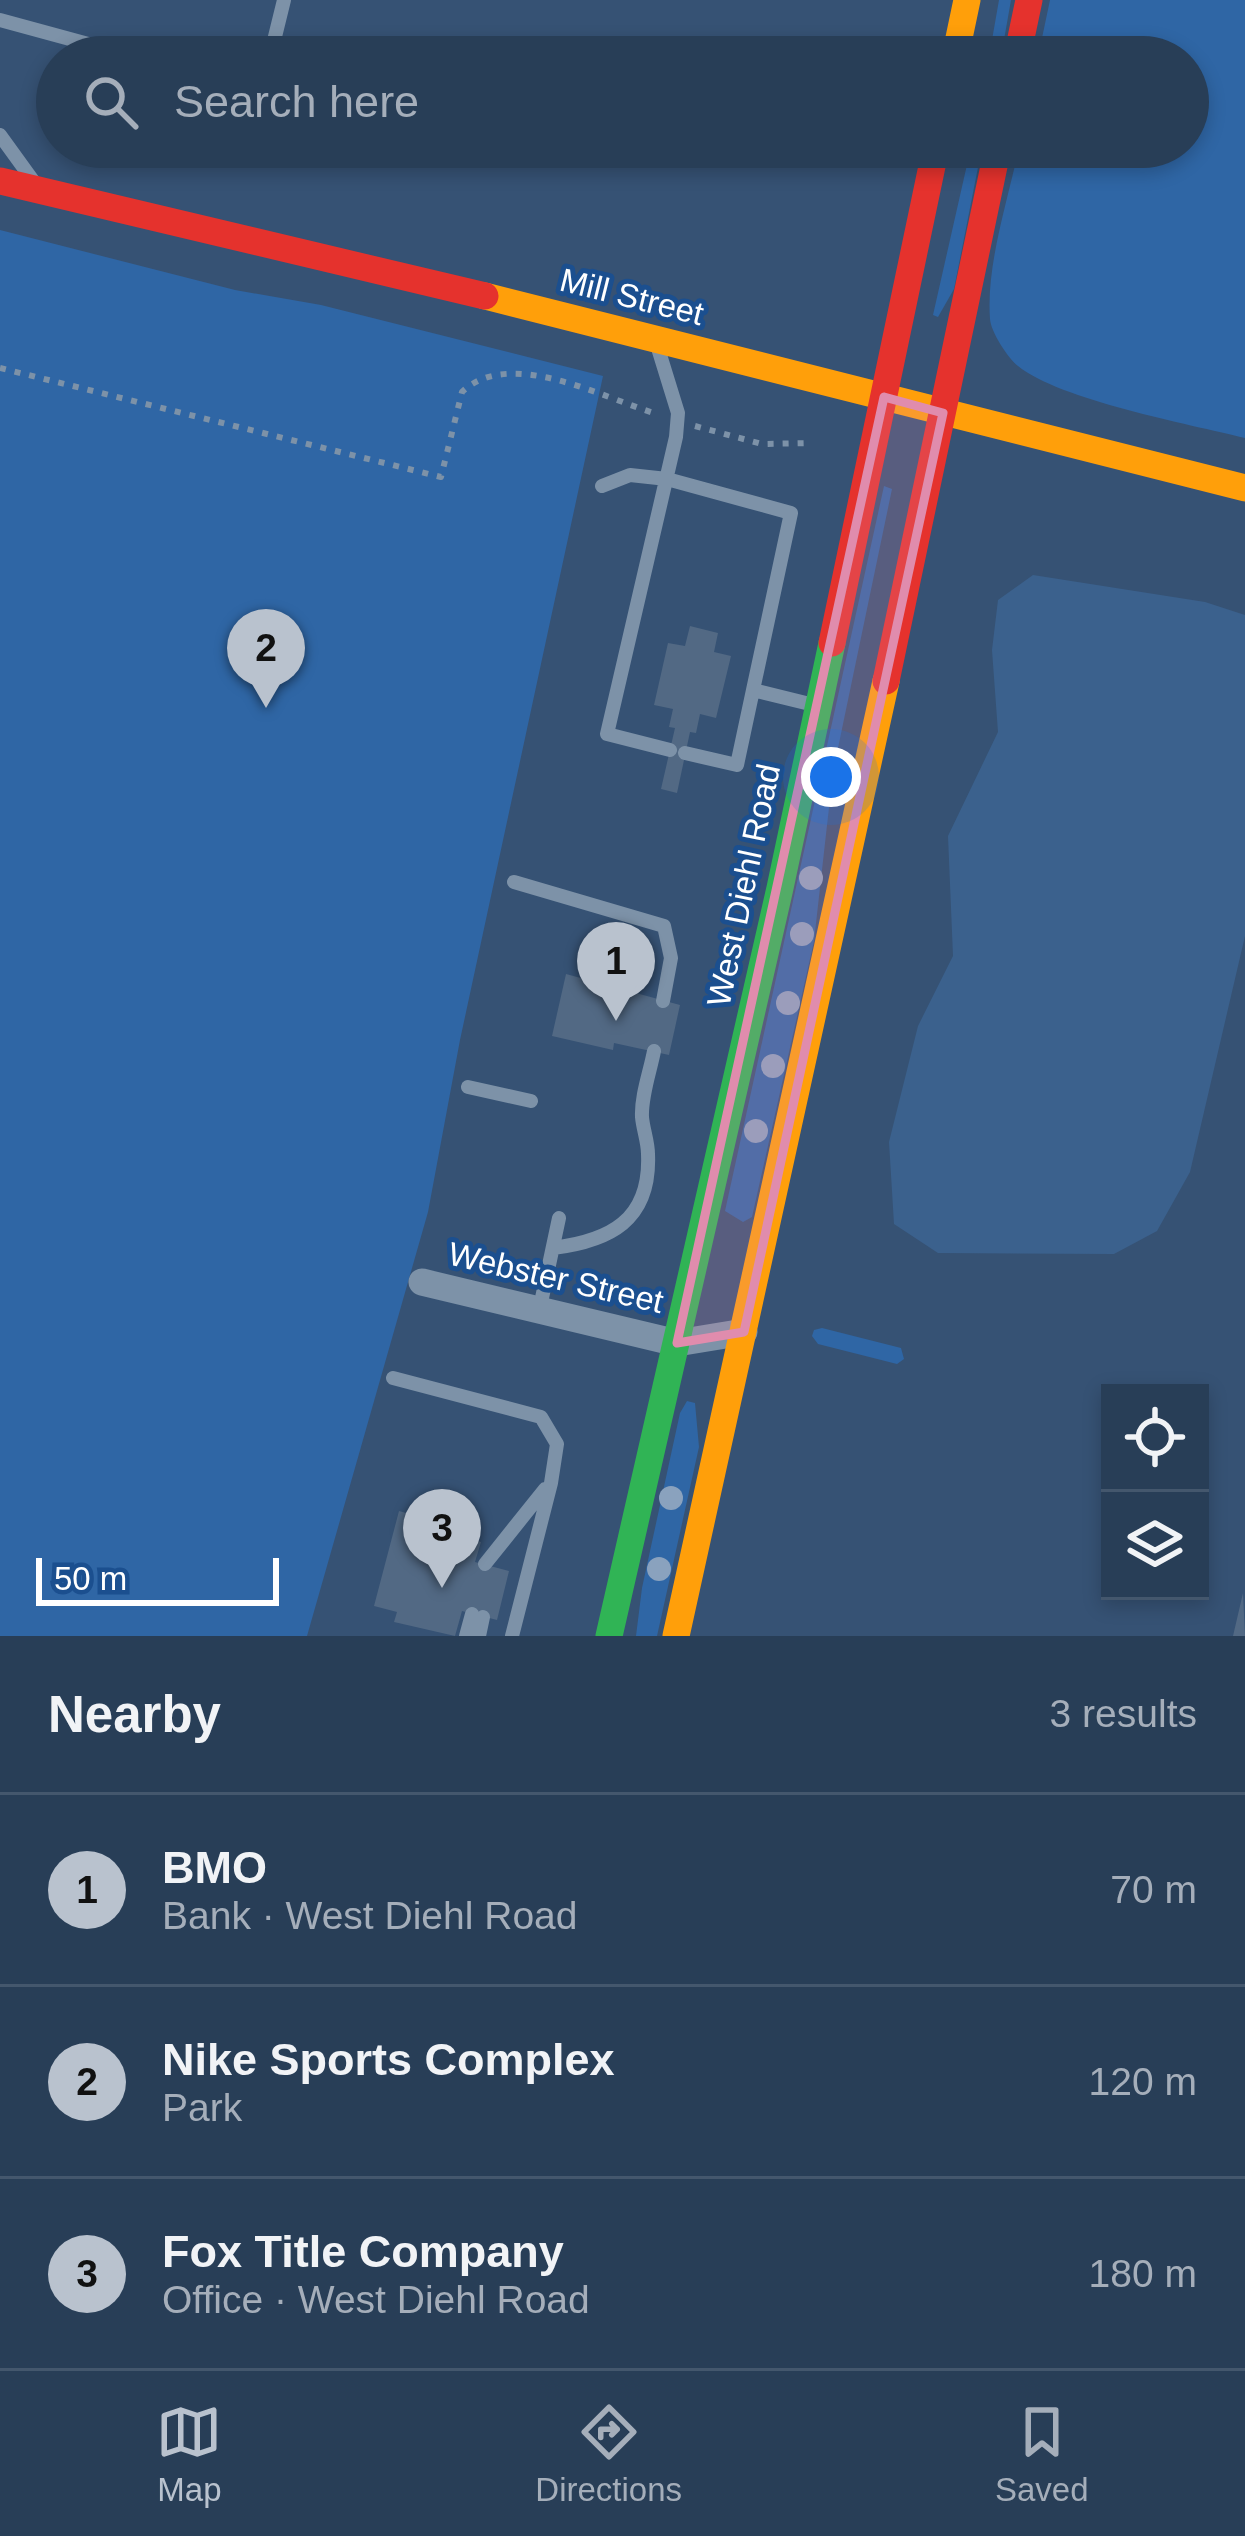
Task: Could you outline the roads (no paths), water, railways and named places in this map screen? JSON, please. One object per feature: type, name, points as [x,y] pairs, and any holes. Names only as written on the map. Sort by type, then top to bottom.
[{"type":"street","points":[[959,36],[967,0]]},
{"type":"street","points":[[1021,36],[1029,0]]},
{"type":"street","name":"West Diehl Road","points":[[609,1636],[818,706],[932,168]]},
{"type":"street","points":[[676,1636],[994,168]]},
{"type":"street","name":"Mill Street","points":[[0,181],[362,265],[1245,488]]},
{"type":"street","name":"Webster Street","points":[[422,1282],[677,1342],[744,1331]]},
{"type":"lane","points":[[275,36],[284,0]]},
{"type":"lane","points":[[0,20],[59,36]]},
{"type":"lane","points":[[0,135],[40,191]]},
{"type":"lane","points":[[602,486],[630,476],[667,479],[791,513],[736,765],[608,734],[667,479],[677,420],[656,340]]},
{"type":"lane","points":[[753,690],[818,706]]},
{"type":"lane","points":[[514,882],[664,926],[670,958],[663,1001]]},
{"type":"lane","points":[[553,1248],[589,1244],[612,1235],[632,1214],[644,1186],[649,1156],[642,1114],[653,1051]]},
{"type":"lane","points":[[468,1087],[531,1100]]},
{"type":"lane","points":[[539,1312],[559,1218]]},
{"type":"lane","points":[[393,1378],[541,1417],[557,1444],[512,1636]]},
{"type":"lane","points":[[490,1566],[551,1483]]},
{"type":"lane","points":[[466,1636],[478,1615],[479,1636]]},
{"type":"place","name":"Nike Sports Complex","points":[[266,708]]},
{"type":"place","name":"BMO","points":[[616,1021]]},
{"type":"place","name":"Fox Title Company","points":[[442,1588]]}]
